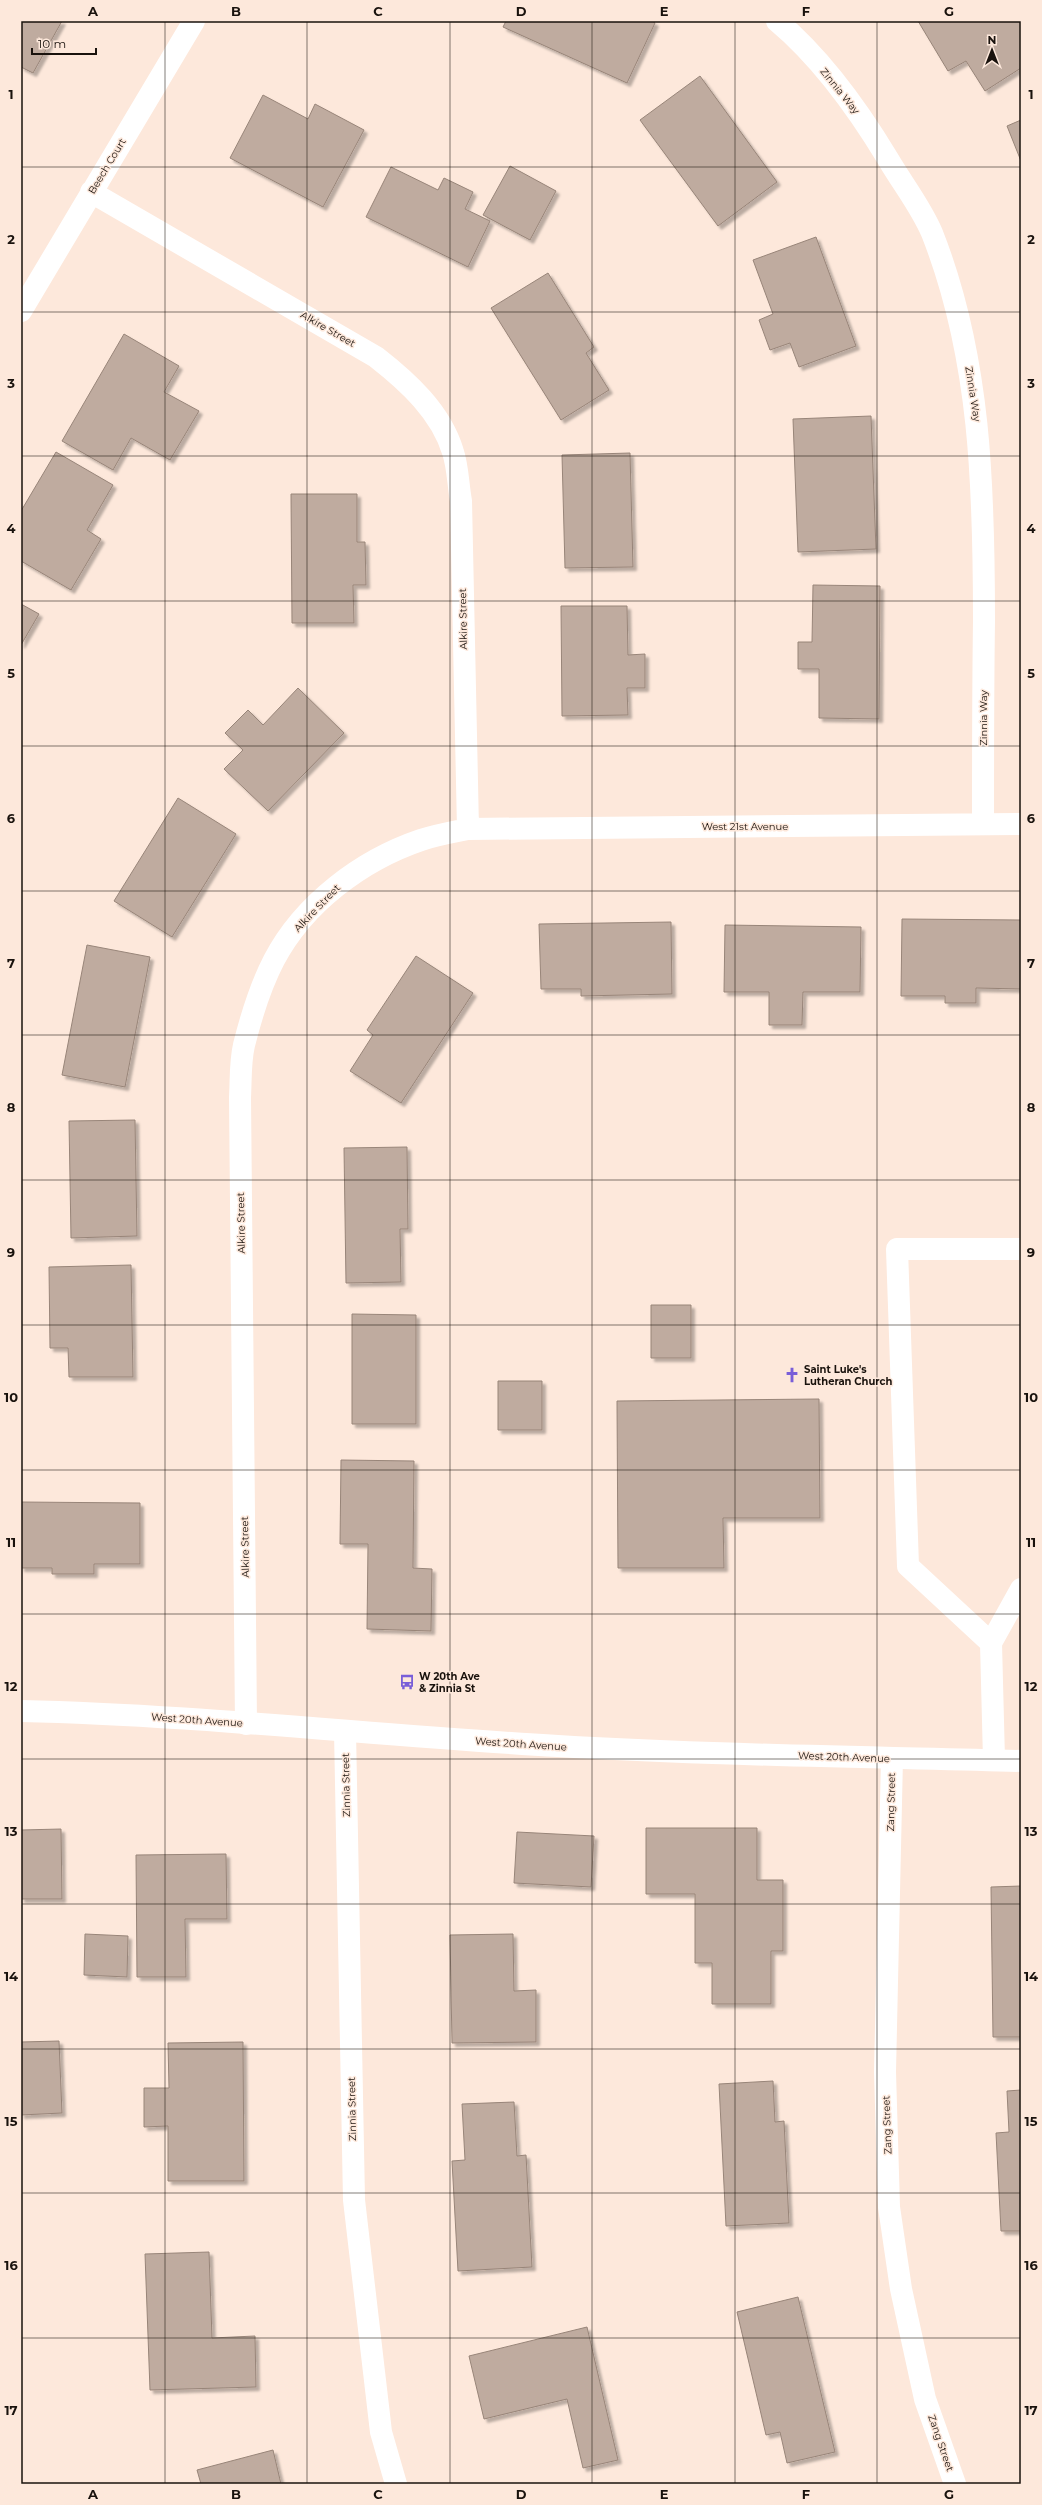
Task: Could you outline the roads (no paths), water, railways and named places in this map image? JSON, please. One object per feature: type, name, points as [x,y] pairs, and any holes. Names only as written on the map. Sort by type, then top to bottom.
[{"type":"street","name":"Beech Court","points":[[21,311],[194,21]]},
{"type":"street","name":"Zinnia Way","points":[[777,21],[798,39],[868,126],[931,231],[956,305],[973,389],[979,432],[984,519],[983,824]]},
{"type":"street","name":"Alkire Street","points":[[91,192],[376,357],[407,381],[434,414],[453,451],[461,501],[468,829],[421,840],[379,858],[335,886],[298,924],[274,960],[244,1047],[240,1097],[246,1724]]},
{"type":"street","name":"West 21st Avenue","points":[[468,829],[1021,824]]},
{"type":"street","points":[[991,1642],[908,1566],[897,1249],[1021,1249]]},
{"type":"street","points":[[994,1760],[991,1642],[1021,1589]]},
{"type":"street","name":"West 20th Avenue","points":[[21,1711],[246,1724],[566,1747],[1021,1761]]},
{"type":"street","name":"Zinnia Street","points":[[345,1731],[354,2200],[381,2432],[396,2484]]},
{"type":"street","name":"Zang Street","points":[[892,1758],[885,2072],[889,2207],[901,2289],[926,2399],[956,2484]]},
{"type":"place","name":"Saint Luke's Lutheran Church","points":[[792,1375]]},
{"type":"place","name":"W 20th Ave & Zinnia St","points":[[407,1682]]}]
